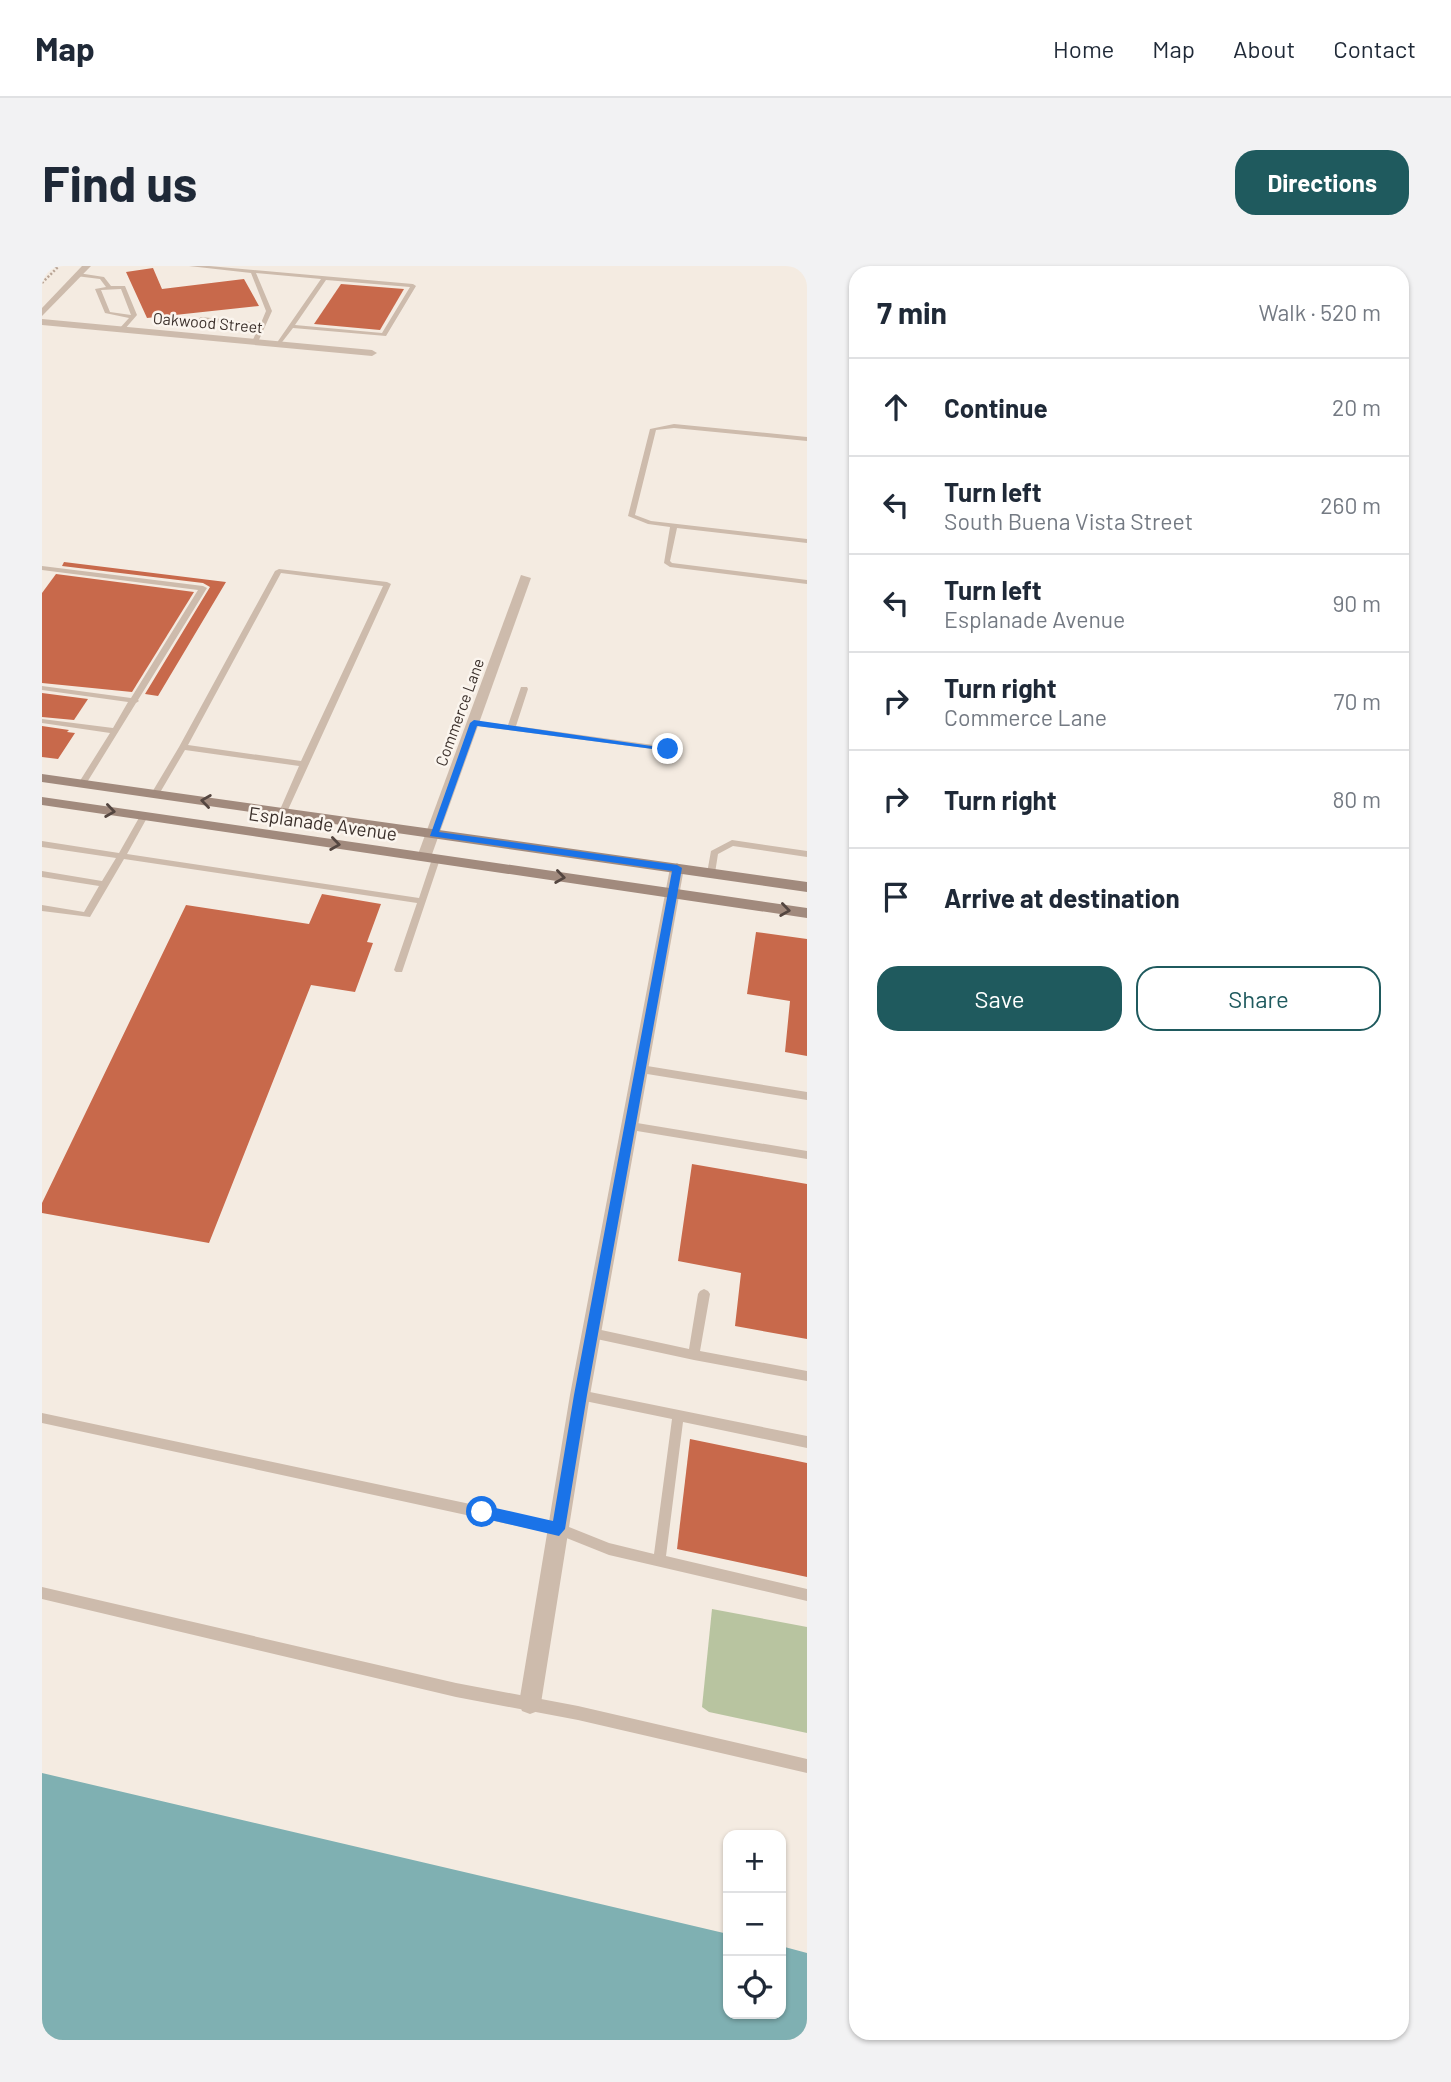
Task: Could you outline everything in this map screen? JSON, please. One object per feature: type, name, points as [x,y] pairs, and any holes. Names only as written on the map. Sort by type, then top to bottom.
[{"type":"main road","name":"Esplanade Avenue","points":[[42,778],[807,887]]},
{"type":"main road","points":[[144,816],[155,794]]},
{"type":"main road","name":"Esplanade Avenue","points":[[42,802],[807,913]]},
{"type":"street","points":[[42,313],[87,266]]},
{"type":"street","name":"Oakwood Street","points":[[42,322],[372,353]]},
{"type":"street","name":"Commerce Lane","points":[[430,858],[433,834],[525,578]]},
{"type":"street","points":[[530,1703],[580,1395],[677,868]]},
{"type":"lane","points":[[192,266],[413,286],[384,335],[292,326]]},
{"type":"lane","points":[[253,272],[269,311],[255,342]]},
{"type":"lane","points":[[78,275],[102,278],[110,288]]},
{"type":"lane","points":[[279,344],[325,278]]},
{"type":"lane","points":[[123,287],[133,317],[108,313],[97,289],[123,287]]},
{"type":"lane","points":[[122,329],[133,317]]},
{"type":"lane","points":[[201,319],[262,325]]},
{"type":"lane","points":[[807,439],[674,426],[653,429],[631,516],[650,523],[807,541]]},
{"type":"lane","points":[[674,526],[666,562],[670,565],[807,582]]},
{"type":"lane","points":[[42,568],[203,588],[82,784]]},
{"type":"lane","points":[[155,794],[279,571],[387,584],[284,813]]},
{"type":"lane","points":[[42,688],[135,701]]},
{"type":"lane","points":[[511,728],[524,689]]},
{"type":"lane","points":[[42,721],[116,731]]},
{"type":"lane","points":[[474,723],[668,749]]},
{"type":"lane","points":[[183,747],[304,764]]},
{"type":"lane","points":[[42,908],[87,915],[144,816]]},
{"type":"lane","points":[[711,873],[714,853],[732,843],[807,854]]},
{"type":"lane","points":[[42,844],[422,901]]},
{"type":"lane","points":[[399,970],[422,901],[430,858]]},
{"type":"lane","points":[[42,874],[105,884]]},
{"type":"lane","points":[[641,1069],[807,1096]]},
{"type":"lane","points":[[631,1126],[807,1155]]},
{"type":"lane","points":[[695,1355],[704,1294]]},
{"type":"lane","points":[[592,1333],[807,1376]]},
{"type":"lane","points":[[580,1395],[807,1442]]},
{"type":"lane","points":[[659,1561],[678,1416]]},
{"type":"lane","points":[[42,1419],[559,1529],[608,1549],[807,1595]]},
{"type":"lane","points":[[42,1593],[456,1690],[530,1703],[807,1766]]},
{"type":"path","points":[[42,283],[58,267],[44,266]]},
{"type":"green space","points":[[712,1609],[807,1627],[807,1733],[709,1712],[702,1707]]},
{"type":"water","points":[[42,1773],[723,1933],[723,2019],[786,2019],[786,1947],[807,1953],[807,2040],[42,2040]]},
{"type":"building","points":[[153,268],[162,289],[244,279],[259,306],[147,318],[126,272]]},
{"type":"building","points":[[341,284],[404,289],[380,330],[314,324]]},
{"type":"building","points":[[64,562],[226,582],[158,696],[145,694],[210,587],[203,583],[62,566]]},
{"type":"building","points":[[56,574],[194,592],[132,692],[42,683],[42,593]]},
{"type":"building","points":[[42,693],[88,699],[74,720],[42,717]]},
{"type":"building","points":[[42,726],[75,733],[58,759],[42,757]]},
{"type":"building","points":[[322,894],[381,904],[367,942],[373,943],[355,992],[311,985],[209,1243],[42,1213],[42,1203],[186,905],[309,924]]},
{"type":"building","points":[[756,932],[807,939],[807,1056],[785,1052],[790,1001],[747,994]]},
{"type":"building","points":[[692,1164],[807,1184],[807,1339],[735,1326],[741,1273],[678,1261]]},
{"type":"building","points":[[690,1439],[807,1463],[807,1577],[677,1549]]},
{"type":"route","points":[[482,1512],[559,1529],[580,1395],[677,868],[433,834],[474,723],[668,749]]}]
